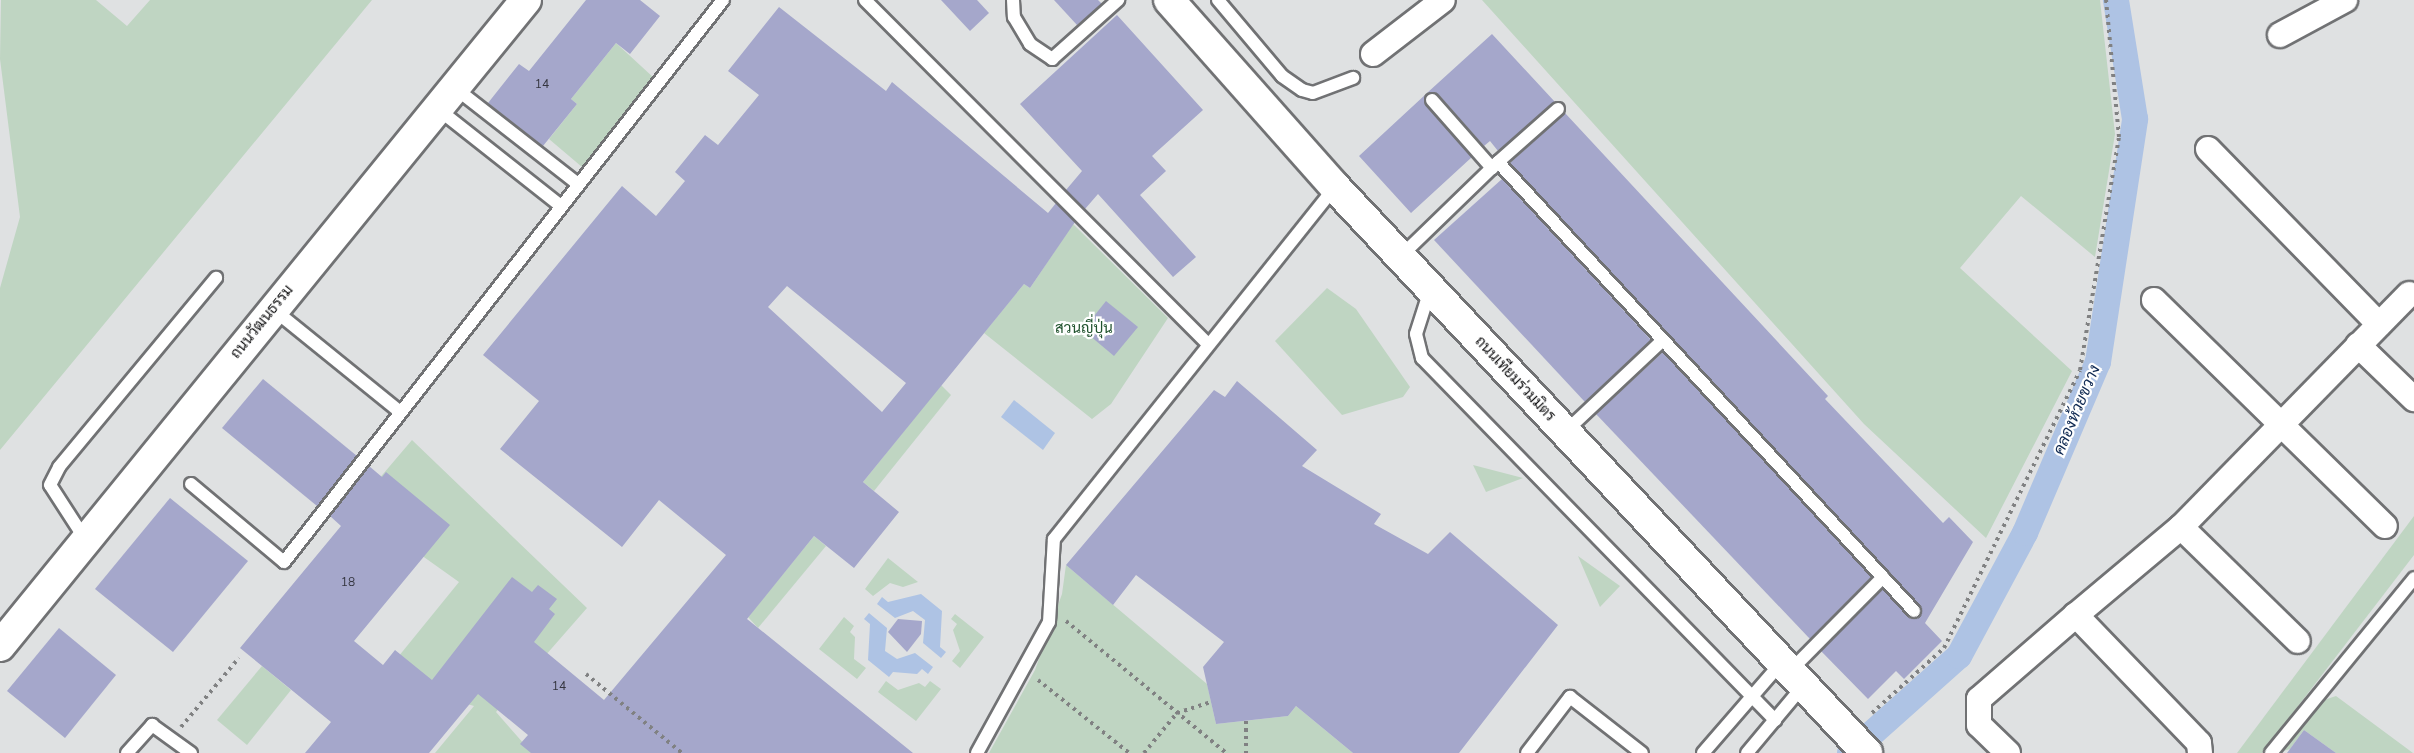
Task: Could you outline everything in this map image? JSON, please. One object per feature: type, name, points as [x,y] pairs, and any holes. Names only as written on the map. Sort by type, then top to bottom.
[{"type":"street","name":"ถนนวัฒนธรรม","points":[[0,646],[526,0]]},
{"type":"street","name":"ถนนเทียมร่วมมิตร","points":[[1169,0],[1335,187],[1867,753]]},
{"type":"street","points":[[1372,54],[1443,0]]},
{"type":"street","points":[[2280,34],[2345,0]]},
{"type":"street","points":[[2208,149],[2379,324]]},
{"type":"street","points":[[2008,753],[1979,725],[1978,699],[2181,527],[2409,294]]},
{"type":"street","points":[[2154,300],[2385,525]]},
{"type":"street","points":[[2358,345],[2414,399]]},
{"type":"street","points":[[2181,527],[2298,641]]},
{"type":"street","points":[[2076,615],[2199,743],[2200,753]]},
{"type":"lane","points":[[191,484],[284,562],[723,0]]},
{"type":"lane","points":[[866,0],[1207,343]]},
{"type":"lane","points":[[1013,0],[1014,17],[1030,44],[1052,59],[1118,0]]},
{"type":"lane","points":[[1218,0],[1282,76],[1302,90],[1313,93],[1353,78]]},
{"type":"lane","points":[[446,98],[578,184]]},
{"type":"lane","points":[[446,98],[561,206]]},
{"type":"lane","points":[[1432,100],[1662,341],[1914,611]]},
{"type":"lane","points":[[1400,256],[1495,165],[1558,109]]},
{"type":"lane","points":[[977,753],[1049,622],[1054,539],[1207,343],[1335,187]]},
{"type":"lane","points":[[86,540],[58,503],[50,485],[54,476],[216,278]]},
{"type":"lane","points":[[1430,289],[1416,334],[1422,358],[1775,720]]},
{"type":"lane","points":[[273,309],[400,412]]},
{"type":"lane","points":[[1565,432],[1662,341]]},
{"type":"lane","points":[[1703,753],[1752,697],[1792,673],[1883,577]]},
{"type":"lane","points":[[2271,753],[2414,578]]},
{"type":"lane","points":[[1747,753],[1775,720],[1792,673]]},
{"type":"lane","points":[[1527,753],[1570,698],[1642,753]]},
{"type":"lane","points":[[127,753],[152,725],[173,736],[191,753]]},
{"type":"path","points":[[1872,713],[1944,648],[2080,370],[2119,137],[2106,0]]},
{"type":"path","points":[[1049,607],[1226,753]]},
{"type":"path","points":[[173,736],[239,658]]},
{"type":"path","points":[[586,674],[682,753]]},
{"type":"path","points":[[1035,678],[1129,753]]},
{"type":"path","points":[[1144,753],[1177,713],[1211,702]]},
{"type":"path","points":[[1246,721],[1246,753]]},
{"type":"green space","points":[[1,0],[96,0],[127,26],[150,0],[372,0],[0,450],[0,288],[20,217],[0,59]]},
{"type":"green space","points":[[1482,0],[2100,0],[2115,134],[2095,257],[2021,196],[1960,268],[2072,371],[1986,538],[1864,424]]},
{"type":"green space","points":[[616,43],[654,78],[582,167],[549,139],[577,104],[571,99]]},
{"type":"green space","name":"สวนญี่ปุ่น","points":[[1073,224],[1168,318],[1111,404],[1092,419],[984,333],[1024,284],[1030,288]]},
{"type":"green space","points":[[1327,288],[1356,309],[1410,387],[1403,397],[1342,415],[1275,341]]},
{"type":"green space","points":[[941,385],[951,395],[874,491],[863,482]]},
{"type":"green space","points":[[412,440],[587,608],[496,712],[532,753],[435,753],[474,706],[381,678],[459,582],[421,555],[372,487]]},
{"type":"green space","points":[[1473,465],[1523,478],[1486,492]]},
{"type":"green space","points":[[2414,516],[2414,555],[2262,753],[2237,753]]},
{"type":"green space","points":[[814,536],[826,546],[758,628],[748,617]]},
{"type":"green space","points":[[1578,556],[1620,586],[1600,607]]},
{"type":"green space","points":[[888,558],[918,582],[903,587],[890,583],[873,596],[865,589]]},
{"type":"green space","points":[[1066,565],[1207,684],[1216,724],[1288,716],[1296,706],[1353,753],[989,753],[1035,670],[1062,594]]},
{"type":"green space","points":[[955,614],[984,637],[960,668],[952,661],[960,651],[953,630],[957,624],[951,619]]},
{"type":"green space","points":[[844,617],[854,626],[850,632],[855,637],[854,659],[866,668],[857,679],[819,649]]},
{"type":"green space","points":[[262,666],[291,690],[247,745],[217,720]]},
{"type":"green space","points":[[886,681],[898,690],[919,683],[925,687],[930,681],[941,689],[916,721],[878,692]]},
{"type":"green space","points":[[2336,696],[2413,753],[2336,753],[2304,730],[2290,749],[2277,753],[2321,701]]},
{"type":"water","points":[[1014,400],[1055,433],[1043,450],[1001,417]]},
{"type":"water","points":[[921,594],[942,611],[940,647],[946,652],[941,658],[923,643],[925,620],[913,611],[895,618],[877,604],[882,597],[888,602]]},
{"type":"water","points":[[869,613],[887,628],[885,651],[897,659],[915,653],[933,667],[928,674],[922,669],[917,674],[893,672],[889,677],[868,660],[870,624],[864,619]]},
{"type":"building","points":[[586,0],[640,0],[660,16],[630,54],[616,43],[571,99],[577,104],[543,146],[488,103],[519,64],[529,71]]},
{"type":"building","points":[[941,0],[977,0],[989,13],[970,31]]},
{"type":"building","points":[[1054,0],[1098,0],[1102,4],[1077,25]]},
{"type":"building","points":[[779,7],[886,91],[892,82],[1048,213],[1056,203],[1075,222],[1030,288],[1024,284],[863,482],[899,512],[854,568],[814,536],[747,619],[913,753],[531,753],[520,744],[528,735],[478,694],[429,753],[305,753],[331,722],[240,648],[341,526],[330,516],[369,466],[382,477],[386,472],[450,525],[354,641],[383,665],[395,650],[432,680],[512,577],[532,592],[538,585],[557,599],[549,609],[555,614],[534,642],[604,700],[726,555],[659,500],[622,547],[500,449],[539,401],[483,355],[622,186],[656,216],[685,181],[675,172],[705,135],[718,145],[759,95],[728,71]],"holes":[[[787,286],[906,383],[882,412],[768,307]]]},
{"type":"building","points":[[1117,15],[1203,110],[1152,156],[1166,171],[1140,195],[1196,257],[1173,277],[1098,194],[1085,209],[1066,190],[1082,171],[1020,104]]},
{"type":"building","points":[[1492,34],[1555,102],[1498,151],[1490,141],[1484,146],[1438,94],[1427,93]]},
{"type":"building","points":[[1426,94],[1426,105],[1472,157],[1411,213],[1359,156]]},
{"type":"building","points":[[1565,113],[1828,396],[1825,399],[1943,523],[1949,517],[1973,542],[1925,623],[1942,641],[1904,679],[1896,671],[1868,699],[1821,651],[1883,589],[1911,619],[1920,617],[1920,605],[1510,163]]},
{"type":"building","points":[[1502,179],[1651,340],[1585,402],[1434,240]]},
{"type":"building","points":[[1106,301],[1138,327],[1114,356],[1083,330]]},
{"type":"building","points":[[1663,352],[1871,577],[1810,639],[1596,414]]},
{"type":"building","points":[[263,379],[357,456],[317,506],[222,428]]},
{"type":"building","points":[[1237,381],[1317,450],[1302,466],[1381,514],[1374,524],[1428,554],[1450,532],[1558,625],[1459,753],[1353,753],[1296,706],[1288,716],[1216,724],[1203,667],[1224,642],[1136,575],[1113,605],[1066,565],[1214,390],[1225,397]]},
{"type":"building","points":[[170,498],[248,561],[173,652],[95,589]]},
{"type":"building","points":[[898,619],[922,621],[921,634],[907,652],[888,632]]},
{"type":"building","points":[[59,628],[116,675],[65,738],[7,691]]},
{"type":"building","points":[[2304,730],[2336,753],[2287,753]]},
{"type":"waterway","name":"คลองห้วยขวาง","points":[[1850,753],[1959,656],[2025,533],[2098,362],[2135,119],[2116,0]]}]
